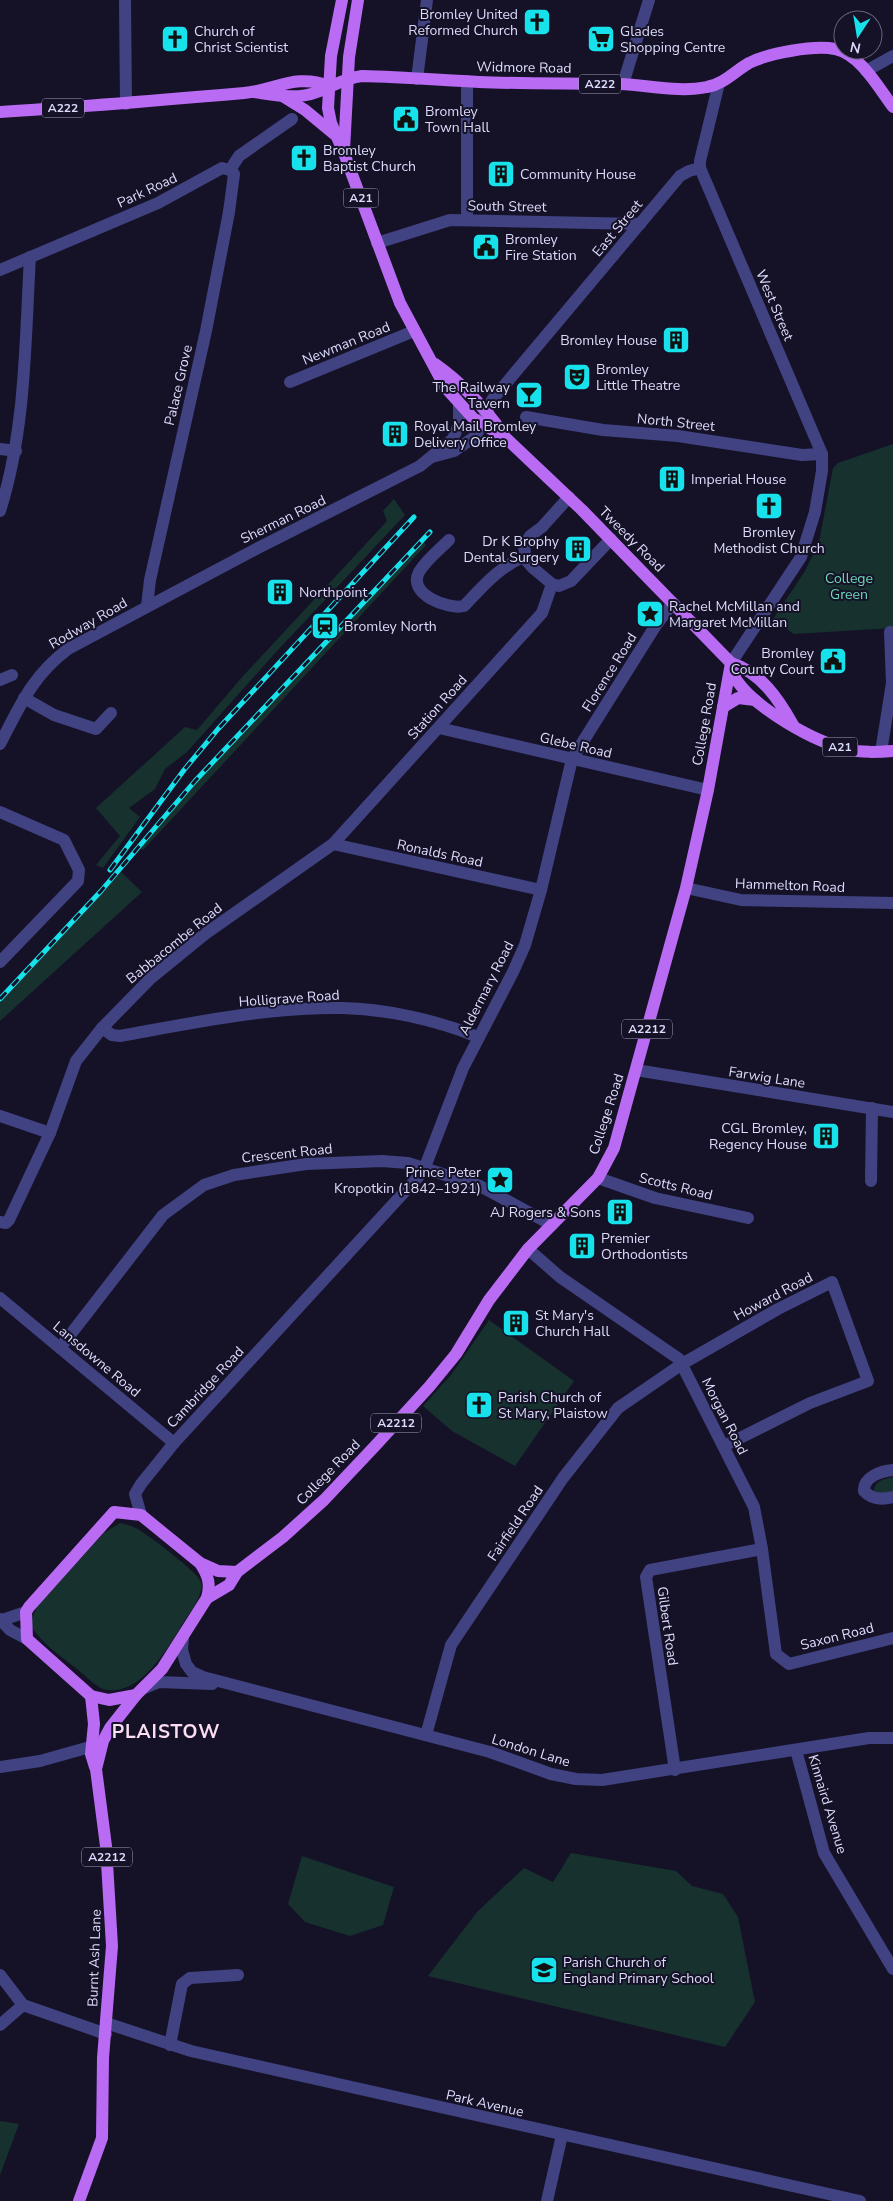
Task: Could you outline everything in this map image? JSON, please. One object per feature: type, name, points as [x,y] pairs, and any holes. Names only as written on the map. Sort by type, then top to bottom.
[{"type":"main road","name":"A21","points":[[329,86],[333,42],[342,0]]},
{"type":"main road","name":"A21","points":[[348,78],[358,0]]},
{"type":"main road","name":"A222","points":[[719,83],[749,63],[769,56],[797,50],[834,49],[849,55],[866,71],[893,107]]},
{"type":"main road","name":"Widmore Road","points":[[254,92],[284,96],[316,92],[348,78],[362,76],[467,81],[623,84],[693,89],[719,83]]},
{"type":"main road","name":"Tweedy Road","points":[[344,153],[348,78]]},
{"type":"main road","name":"Widmore Road","points":[[0,112],[126,104],[254,92],[282,83],[307,80],[329,86]]},
{"type":"main road","name":"Tweedy Road","points":[[329,86],[329,116],[334,134],[344,153],[400,303],[414,331],[445,387],[479,430],[506,439]]},
{"type":"main road","points":[[284,96],[305,110],[334,134]]},
{"type":"main road","name":"Tweedy Road","points":[[432,362],[455,379],[486,411],[506,439],[569,497],[731,663],[746,668],[778,698],[793,725]]},
{"type":"main road","name":"Tweedy Road","points":[[731,663],[736,680],[755,700],[774,715],[828,744],[846,749],[887,752]]},
{"type":"main road","name":"College Road","points":[[139,1692],[162,1669],[208,1598],[229,1585],[237,1572],[283,1537],[324,1500],[429,1387],[456,1354],[489,1300],[528,1249],[598,1178],[614,1148],[686,888],[708,790],[731,663]]},
{"type":"main road","points":[[723,707],[738,698],[755,700]]},
{"type":"main road","points":[[139,1692],[109,1700],[91,1696],[27,1640],[26,1612],[110,1514],[114,1512],[141,1515],[200,1563],[218,1571],[237,1572]]},
{"type":"main road","points":[[200,1563],[208,1576],[210,1584],[208,1598]]},
{"type":"main road","name":"Burnt Ash Lane","points":[[79,2201],[102,2138],[103,2058],[112,1946],[106,1846],[96,1769],[107,1734],[139,1692]]},
{"type":"main road","points":[[91,1696],[94,1724],[90,1747],[96,1769]]},
{"type":"street","points":[[125,0],[126,104]]},
{"type":"street","points":[[417,79],[427,0]]},
{"type":"street","points":[[623,84],[649,0]]},
{"type":"street","points":[[866,71],[893,56]]},
{"type":"street","points":[[467,81],[467,220]]},
{"type":"street","points":[[700,168],[700,161],[719,83]]},
{"type":"street","points":[[230,170],[239,156],[292,119]]},
{"type":"street","name":"Park Road","points":[[0,270],[158,203],[222,168],[230,170]]},
{"type":"street","name":"East Street","points":[[486,411],[492,400],[680,176],[700,168]]},
{"type":"street","name":"West Street","points":[[700,168],[822,454]]},
{"type":"street","name":"Palace Grove","points":[[147,606],[150,580],[206,331],[229,212],[234,174],[230,170]]},
{"type":"street","name":"South Street","points":[[377,243],[450,220],[640,224]]},
{"type":"street","points":[[0,511],[16,451],[24,374],[30,257]]},
{"type":"street","name":"Newman Road","points":[[290,382],[414,331]]},
{"type":"street","name":"Sherman Road","points":[[432,457],[439,449],[453,439],[457,432],[459,405]]},
{"type":"street","points":[[479,430],[486,411]]},
{"type":"street","name":"North Street","points":[[526,417],[603,430],[678,436],[802,455],[822,454]]},
{"type":"street","name":"Sherman Road","points":[[147,606],[374,490],[432,457],[454,451],[479,430]]},
{"type":"street","points":[[0,449],[16,451]]},
{"type":"street","name":"College Road","points":[[731,663],[801,557],[815,512],[822,471],[822,454]]},
{"type":"street","points":[[569,497],[526,541],[525,556],[533,568],[552,584],[559,586],[572,581],[611,539]]},
{"type":"street","points":[[449,540],[425,565],[417,579],[417,585],[422,592],[445,606],[458,608],[464,606],[497,571],[508,563],[525,556]]},
{"type":"street","name":"Station Road","points":[[333,844],[542,613],[552,584]]},
{"type":"street","name":"Florence Road","points":[[572,760],[656,625],[673,603]]},
{"type":"street","name":"Rodway Road","points":[[0,744],[24,698],[49,663],[68,649],[147,606]]},
{"type":"street","points":[[887,752],[892,683],[890,632]]},
{"type":"street","points":[[0,680],[12,674]]},
{"type":"street","points":[[24,698],[54,715],[96,729],[111,713]]},
{"type":"street","name":"Glebe Road","points":[[438,728],[708,790]]},
{"type":"street","name":"Aldermary Road","points":[[425,1167],[463,1068],[525,945],[541,890],[572,760]]},
{"type":"street","points":[[0,812],[64,840],[79,870],[78,881],[0,962]]},
{"type":"street","name":"Ronalds Road","points":[[333,844],[541,890]]},
{"type":"street","name":"Babbacombe Road","points":[[0,1222],[6,1223],[10,1220],[50,1133],[76,1061],[102,1028],[151,978],[205,934],[333,844]]},
{"type":"street","name":"Hammelton Road","points":[[686,888],[742,900],[893,903]]},
{"type":"street","name":"Holligrave Road","points":[[102,1028],[112,1035],[120,1036],[219,1019],[342,1008],[397,1014],[444,1025],[478,1037]]},
{"type":"street","name":"Farwig Lane","points":[[636,1070],[893,1112]]},
{"type":"street","points":[[871,1181],[872,1108]]},
{"type":"street","points":[[0,1116],[50,1133]]},
{"type":"street","name":"Crescent Road","points":[[60,1348],[151,1228],[163,1215],[204,1185],[234,1174],[306,1164],[408,1163],[480,1186],[552,1225]]},
{"type":"street","name":"Cambridge Road","points":[[141,1515],[136,1494],[141,1484],[174,1442],[419,1176],[425,1167]]},
{"type":"street","name":"Scotts Road","points":[[598,1178],[655,1198],[748,1218]]},
{"type":"street","name":"Morgan Road","points":[[528,1249],[560,1277],[679,1359],[754,1507],[762,1550],[776,1654],[789,1664]]},
{"type":"street","name":"Howard Road","points":[[682,1364],[778,1309],[832,1282],[868,1381],[810,1403],[724,1446]]},
{"type":"street","name":"Lansdowne Road","points":[[0,1298],[174,1442]]},
{"type":"street","name":"Fairfield Road","points":[[426,1735],[451,1645],[563,1478],[618,1408],[682,1364]]},
{"type":"street","points":[[893,1470],[876,1474],[870,1478],[864,1487],[864,1491],[872,1498],[883,1500],[893,1497]]},
{"type":"street","name":"Gilbert Road","points":[[675,1770],[646,1577],[650,1570],[762,1550]]},
{"type":"street","points":[[26,1612],[3,1626],[27,1640]]},
{"type":"street","points":[[183,1638],[185,1660],[192,1672],[225,1684]]},
{"type":"street","name":"Saxon Road","points":[[789,1664],[893,1638]]},
{"type":"street","points":[[139,1692],[151,1684],[169,1681],[225,1684]]},
{"type":"street","name":"London Lane","points":[[225,1684],[490,1752],[551,1774],[576,1779],[602,1780],[869,1738],[893,1738]]},
{"type":"street","points":[[0,1767],[40,1761],[90,1747]]},
{"type":"street","name":"Kinnaird Avenue","points":[[796,1750],[824,1853],[893,1969]]},
{"type":"street","points":[[0,1975],[23,2004],[0,2025]]},
{"type":"street","points":[[170,2045],[182,1984],[190,1978],[238,1975]]},
{"type":"street","name":"Park Avenue","points":[[23,2004],[106,2029],[170,2045],[860,2201]]},
{"type":"street","points":[[547,2201],[562,2135]]},
{"type":"green space","name":"College Green","points":[[893,444],[893,628],[794,634],[773,619],[805,571],[819,542],[833,468],[838,463]]},
{"type":"green space","points":[[394,499],[405,515],[277,651],[187,752],[165,769],[155,789],[129,808],[140,817],[103,868],[96,865],[120,836],[96,808],[185,727],[197,730],[243,676],[387,521],[383,511]]},
{"type":"green space","points":[[423,541],[426,545],[143,850],[139,848],[180,799]]},
{"type":"green space","points":[[121,872],[142,892],[0,1021],[0,1003]]},
{"type":"green space","points":[[489,1320],[574,1381],[515,1466],[452,1431],[423,1406],[451,1375]]},
{"type":"green space","points":[[893,1477],[893,1492],[882,1495],[874,1491],[878,1483]]},
{"type":"green space","points":[[120,1523],[138,1529],[172,1554],[198,1577],[201,1587],[196,1604],[161,1658],[140,1679],[129,1686],[116,1690],[103,1689],[96,1685],[49,1647],[30,1624],[37,1606],[104,1533]]},
{"type":"green space","points":[[571,1853],[676,1871],[692,1886],[723,1894],[738,1917],[755,2002],[725,2047],[428,1976],[477,1912],[524,1868],[553,1882]]},
{"type":"green space","points":[[302,1856],[394,1887],[383,1925],[350,1936],[305,1922],[288,1904]]},
{"type":"green space","points":[[0,2121],[19,2124],[0,2175]]},
{"type":"railway","points":[[110,870],[184,770],[218,729],[414,517]]},
{"type":"railway","points":[[0,999],[101,891],[195,781],[430,532]]},
{"type":"place","name":"Bromley United Reformed Church","points":[[537,22]]},
{"type":"place","name":"Church of Christ Scientist","points":[[175,39]]},
{"type":"place","name":"Glades Shopping Centre","points":[[601,39]]},
{"type":"place","name":"Bromley Town Hall","points":[[406,119]]},
{"type":"place","name":"Bromley Baptist Church","points":[[304,158]]},
{"type":"place","name":"Community House","points":[[501,174]]},
{"type":"place","name":"Bromley Fire Station","points":[[486,247]]},
{"type":"place","name":"Bromley House","points":[[676,340]]},
{"type":"place","name":"Bromley Little Theatre","points":[[577,377]]},
{"type":"place","name":"The Railway Tavern","points":[[529,395]]},
{"type":"place","name":"Royal Mail Bromley Delivery Office","points":[[395,434]]},
{"type":"place","name":"Imperial House","points":[[672,479]]},
{"type":"place","name":"Bromley Methodist Church","points":[[769,506]]},
{"type":"place","name":"Dr K Brophy Dental Surgery","points":[[578,549]]},
{"type":"place","name":"Northpoint","points":[[280,592]]},
{"type":"place","name":"Rachel McMillan and Margaret McMillan","points":[[650,614]]},
{"type":"place","name":"Bromley North","points":[[325,626]]},
{"type":"place","name":"Bromley County Court","points":[[833,661]]},
{"type":"place","name":"CGL Bromley, Regency House","points":[[826,1136]]},
{"type":"place","name":"Prince Peter Kropotkin (1842–1921)","points":[[500,1180]]},
{"type":"place","name":"AJ Rogers & Sons","points":[[620,1212]]},
{"type":"place","name":"Premier Orthodontists","points":[[582,1246]]},
{"type":"place","name":"St Mary's Church Hall","points":[[516,1323]]},
{"type":"place","name":"Parish Church of St Mary, Plaistow","points":[[479,1405]]},
{"type":"place","name":"Parish Church of England Primary School","points":[[544,1970]]},
{"type":"district","name":"PLAISTOW","points":[[166,1731]]}]
